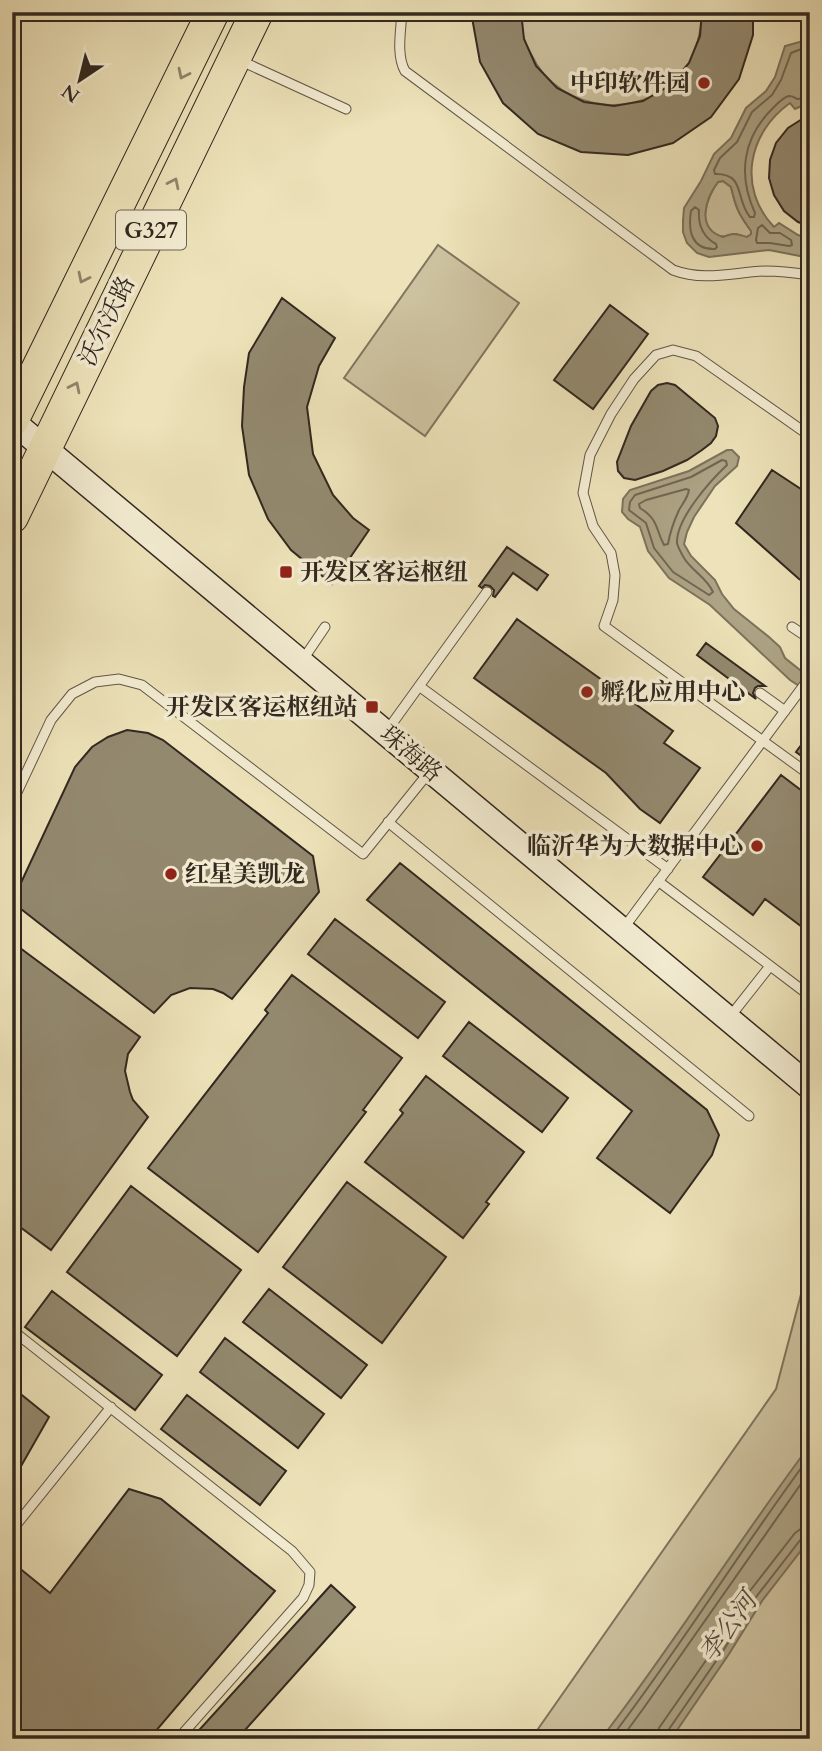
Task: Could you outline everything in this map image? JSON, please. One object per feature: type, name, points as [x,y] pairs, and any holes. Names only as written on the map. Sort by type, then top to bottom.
[{"type":"highway","name":"沃尔沃路","points":[[12,421],[213,12]]},
{"type":"highway","name":"沃尔沃路","points":[[12,517],[257,12]]},
{"type":"main road","name":"珠海路","points":[[12,421],[810,1087]]},
{"type":"lane","points":[[402,12],[400,55],[405,71],[674,270],[698,276],[766,271],[809,276]]},
{"type":"lane","points":[[235,58],[346,109]]},
{"type":"lane","points":[[810,436],[696,356],[673,349],[656,355],[634,379],[611,414],[590,456],[583,493],[593,526],[611,553],[615,575],[613,600],[604,626],[810,775]]},
{"type":"lane","points":[[385,733],[487,592]]},
{"type":"lane","points":[[301,662],[325,627]]},
{"type":"lane","points":[[792,627],[810,639]]},
{"type":"lane","points":[[622,931],[810,677]]},
{"type":"lane","points":[[12,803],[51,720],[72,694],[96,682],[119,679],[142,685],[363,854],[430,771]]},
{"type":"lane","points":[[419,686],[668,869]]},
{"type":"lane","points":[[760,693],[785,710]]},
{"type":"lane","points":[[388,822],[749,1116]]},
{"type":"lane","points":[[658,881],[810,996]]},
{"type":"lane","points":[[728,1019],[770,966]]},
{"type":"lane","points":[[12,1330],[292,1550],[310,1573],[309,1585],[303,1598],[178,1739]]},
{"type":"lane","points":[[12,1530],[111,1407]]},
{"type":"shaded area","points":[[521,12],[702,12],[692,58],[672,83],[652,96],[630,103],[607,105],[584,100],[563,90],[545,75],[525,43]]},
{"type":"shaded area","points":[[723,181],[731,187],[738,210],[751,231],[747,238],[736,234],[719,236],[711,233],[707,227],[707,203],[718,182]]},
{"type":"shaded area","points":[[438,245],[519,303],[425,436],[344,378]]},
{"type":"shaded area","points":[[810,1260],[810,1739],[531,1739],[776,1389]]},
{"type":"water","points":[[810,42],[810,102],[795,109],[790,103],[776,115],[757,145],[752,162],[752,179],[762,212],[774,227],[779,223],[810,239],[810,258],[769,250],[709,257],[697,253],[687,243],[683,232],[684,208],[714,154],[731,138],[746,108],[766,91],[775,77],[785,46]],"holes":[[[723,181],[731,187],[738,210],[751,231],[747,237],[735,234],[723,237],[714,233],[706,221],[707,205],[718,182]]]},
{"type":"water","points":[[727,450],[732,450],[739,457],[737,466],[715,486],[694,517],[684,544],[691,556],[715,580],[734,609],[769,637],[780,647],[785,658],[810,678],[810,693],[790,680],[710,605],[669,578],[648,551],[640,527],[622,512],[623,499],[630,490],[689,471]]},
{"type":"water","name":"李公河","points":[[810,1445],[810,1539],[762,1601],[671,1739],[601,1739],[757,1518]]},
{"type":"building","name":"中印软件园","points":[[471,12],[521,12],[524,39],[536,66],[557,88],[584,102],[614,106],[643,101],[669,86],[689,63],[700,36],[702,12],[753,12],[753,35],[739,79],[711,117],[673,143],[628,155],[581,152],[538,134],[503,103],[480,62]]},
{"type":"building","points":[[810,114],[810,226],[798,222],[784,211],[774,195],[769,178],[770,160],[776,143],[788,128]]},
{"type":"building","points":[[282,298],[335,338],[319,366],[307,407],[313,454],[333,495],[353,518],[369,530],[332,584],[291,550],[268,519],[249,475],[242,426],[249,353]]},
{"type":"building","points":[[610,305],[648,334],[593,409],[554,380]]},
{"type":"building","points":[[658,385],[675,385],[715,418],[718,426],[716,436],[711,443],[687,460],[663,471],[635,480],[624,478],[618,471],[617,462],[631,426],[651,391]]},
{"type":"building","points":[[772,470],[810,495],[810,586],[736,523]]},
{"type":"building","points":[[507,547],[548,575],[537,590],[513,573],[495,597],[490,586],[479,586]]},
{"type":"building","points":[[517,619],[673,731],[664,743],[700,768],[660,823],[640,809],[606,773],[474,678]]},
{"type":"building","points":[[706,643],[765,686],[755,688],[753,693],[756,699],[697,655]]},
{"type":"building","name":"红星美凯龙","points":[[127,730],[148,733],[163,740],[313,856],[319,892],[232,999],[213,989],[190,988],[171,995],[154,1013],[12,902],[75,767],[92,747]]},
{"type":"building","points":[[810,733],[810,762],[796,752]]},
{"type":"building","name":"临沂华为大数据中心","points":[[781,775],[810,797],[810,933],[765,899],[753,915],[703,877]]},
{"type":"building","points":[[400,863],[707,1110],[719,1135],[712,1155],[670,1213],[597,1158],[632,1111],[367,900]]},
{"type":"building","points":[[335,919],[445,1002],[418,1038],[308,954]]},
{"type":"building","points":[[12,942],[140,1037],[128,1054],[125,1071],[133,1100],[148,1117],[51,1250],[12,1221]]},
{"type":"building","points":[[292,975],[402,1058],[363,1110],[366,1112],[258,1252],[148,1168],[268,1013],[265,1010]]},
{"type":"building","points":[[469,1022],[568,1098],[542,1132],[443,1056]]},
{"type":"building","points":[[426,1076],[524,1152],[463,1238],[365,1162],[403,1113],[400,1110]]},
{"type":"building","points":[[347,1182],[446,1257],[382,1343],[283,1267]]},
{"type":"building","points":[[131,1186],[241,1270],[177,1356],[67,1272]]},
{"type":"building","points":[[269,1289],[367,1365],[341,1398],[243,1322]]},
{"type":"building","points":[[52,1291],[162,1375],[135,1410],[25,1327]]},
{"type":"building","points":[[225,1338],[324,1414],[298,1448],[200,1372]]},
{"type":"building","points":[[12,1387],[49,1417],[12,1482]]},
{"type":"building","points":[[187,1395],[286,1471],[260,1505],[161,1429]]},
{"type":"building","points":[[129,1489],[161,1499],[275,1591],[149,1739],[12,1739],[12,1562],[50,1593]]},
{"type":"building","points":[[331,1585],[355,1607],[237,1739],[191,1739]]},
{"type":"place","name":"中印软件园","points":[[704,83]]},
{"type":"place","name":"开发区客运枢纽","points":[[286,572]]},
{"type":"place","name":"孵化应用中心","points":[[587,692]]},
{"type":"place","name":"开发区客运枢纽站","points":[[372,707]]},
{"type":"place","name":"临沂华为大数据中心","points":[[757,846]]},
{"type":"place","name":"红星美凯龙","points":[[171,874]]}]
